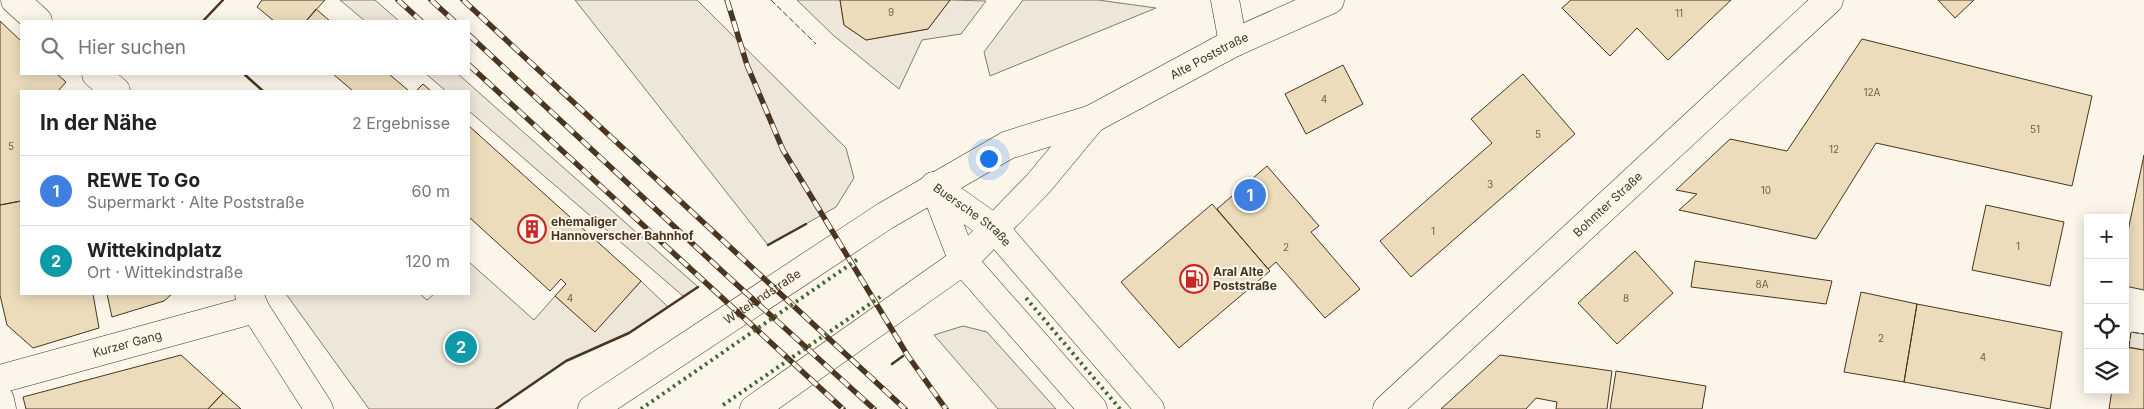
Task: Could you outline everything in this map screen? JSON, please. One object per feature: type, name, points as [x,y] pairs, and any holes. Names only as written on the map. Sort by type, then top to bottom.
[{"type":"main road","points":[[15,0],[37,20]]},
{"type":"main road","points":[[1225,0],[1233,43]]},
{"type":"main road","name":"Alte Poststraße","points":[[934,186],[1008,144],[1092,119],[1233,43],[1330,0]]},
{"type":"main road","name":"Bohmter Straße","points":[[1386,409],[1829,0]]},
{"type":"main road","points":[[97,75],[115,90]]},
{"type":"main road","name":"Alte Poststraße","points":[[994,229],[1038,184],[1092,119]]},
{"type":"main road","name":"Buersche Straße","points":[[934,186],[994,229],[1150,409]]},
{"type":"main road","name":"Buersche Straße","points":[[934,186],[963,260],[1094,409]]},
{"type":"main road","name":"Wittekindstraße","points":[[592,409],[856,234],[934,186]]},
{"type":"main road","points":[[754,409],[963,260],[994,229]]},
{"type":"main road","points":[[252,301],[319,409]]},
{"type":"main road","name":"Kurzer Gang","points":[[0,379],[252,301]]},
{"type":"main road","points":[[0,400],[2,409]]},
{"type":"shaded area","points":[[340,0],[375,0],[398,20],[364,20]]},
{"type":"shaded area","points":[[575,0],[697,0],[846,148],[854,178],[836,207],[768,245]]},
{"type":"shaded area","points":[[797,0],[840,0],[844,25],[866,40],[928,29],[950,0],[986,1],[961,34],[922,40],[899,89],[833,35]]},
{"type":"shaded area","points":[[1023,0],[1098,0],[1156,8],[990,76],[984,52]]},
{"type":"shaded area","points":[[427,75],[459,75],[698,287],[683,296],[470,112],[470,90],[445,90]]},
{"type":"shaded area","points":[[470,263],[534,320],[555,296],[595,331],[641,281],[668,307],[629,333],[566,361],[496,409],[369,409],[287,295],[421,295],[427,300],[433,295],[470,295]]},
{"type":"shaded area","points":[[963,326],[987,332],[1056,409],[998,409],[934,335]]},
{"type":"shaded area","points":[[2131,332],[2144,334],[2144,350],[2129,347]]},
{"type":"building","points":[[262,0],[325,0],[307,20],[273,20],[257,7]]},
{"type":"building","points":[[840,0],[950,0],[928,29],[866,40],[844,25]]},
{"type":"building","points":[[1571,0],[1731,0],[1668,60],[1637,28],[1610,56],[1562,8]]},
{"type":"building","points":[[1938,0],[1974,0],[1955,18]]},
{"type":"building","points":[[316,9],[329,20],[307,20]]},
{"type":"building","points":[[0,21],[20,40],[20,75],[58,75],[66,82],[59,90],[20,90],[20,201],[0,205]]},
{"type":"building","points":[[1862,39],[2092,96],[2072,186],[1876,143],[1816,239],[1679,210],[1697,194],[1676,190],[1730,139],[1787,151]]},
{"type":"building","points":[[1343,65],[1363,104],[1306,134],[1285,94]]},
{"type":"building","points":[[1523,74],[1575,134],[1411,277],[1380,241],[1492,143],[1471,119]]},
{"type":"building","points":[[334,75],[390,75],[408,90],[352,90]]},
{"type":"building","points":[[423,84],[430,90],[417,90]]},
{"type":"building","name":"ehemaliger Hannoverscher Bahnhof","points":[[470,127],[641,281],[595,332],[555,296],[566,284],[561,279],[550,291],[470,218]]},
{"type":"building","points":[[2144,155],[2144,290],[2129,287],[2129,226]]},
{"type":"building","points":[[1267,166],[1319,226],[1311,232],[1360,289],[1325,318],[1276,262],[1268,269],[1217,209]]},
{"type":"building","points":[[20,201],[20,295],[93,295],[99,328],[33,348],[7,325],[0,295],[0,205]]},
{"type":"building","points":[[1212,204],[1270,271],[1179,348],[1121,282]]},
{"type":"building","points":[[1986,205],[2064,222],[2050,286],[1972,270]]},
{"type":"building","points":[[1635,251],[1673,293],[1617,344],[1578,303]]},
{"type":"building","points":[[1695,261],[1832,281],[1826,304],[1691,287]]},
{"type":"building","points":[[1861,292],[1917,304],[1904,382],[1844,372]]},
{"type":"building","points":[[107,295],[171,295],[164,301],[112,317]]},
{"type":"building","points":[[1917,304],[2062,332],[2050,409],[1904,382]]},
{"type":"building","points":[[2129,348],[2144,350],[2144,409],[2109,409],[2111,394],[2129,394]]},
{"type":"building","points":[[181,355],[223,393],[208,409],[26,409],[23,397]]},
{"type":"building","points":[[1500,355],[1612,371],[1607,409],[1556,409],[1557,402],[1536,398],[1526,409],[1441,409]]},
{"type":"building","points":[[1616,371],[1706,386],[1702,409],[1610,409]]},
{"type":"building","points":[[223,393],[241,409],[208,409]]},
{"type":"railway","points":[[398,0],[420,20]]},
{"type":"railway","points":[[431,0],[453,20]]},
{"type":"railway","points":[[463,0],[905,409]]},
{"type":"railway","points":[[727,0],[747,65],[783,150],[908,356],[946,409]]},
{"type":"railway","points":[[470,36],[723,272],[874,409]]},
{"type":"railway","points":[[470,66],[843,409]]},
{"type":"hedge","points":[[641,409],[858,259]]},
{"type":"hedge","points":[[723,405],[883,295]]},
{"type":"hedge","points":[[1026,298],[1120,409]]},
{"type":"fence","points":[[771,0],[816,44]]},
{"type":"fence","points":[[2129,347],[2131,332],[2144,334]]},
{"type":"wall","points":[[204,20],[223,0]]},
{"type":"wall","points":[[245,75],[262,90]]},
{"type":"wall","points":[[768,245],[806,224]]},
{"type":"wall","points":[[496,409],[566,361],[629,333],[698,287]]},
{"type":"wall","points":[[892,364],[903,356]]},
{"type":"place","name":"REWE To Go","points":[[1250,195]]},
{"type":"place","name":"ehemaliger Hannoverscher Bahnhof","points":[[532,229]]},
{"type":"place","name":"Aral Alte Poststraße","points":[[1194,279]]},
{"type":"place","name":"Wittekindplatz","points":[[461,347]]}]
